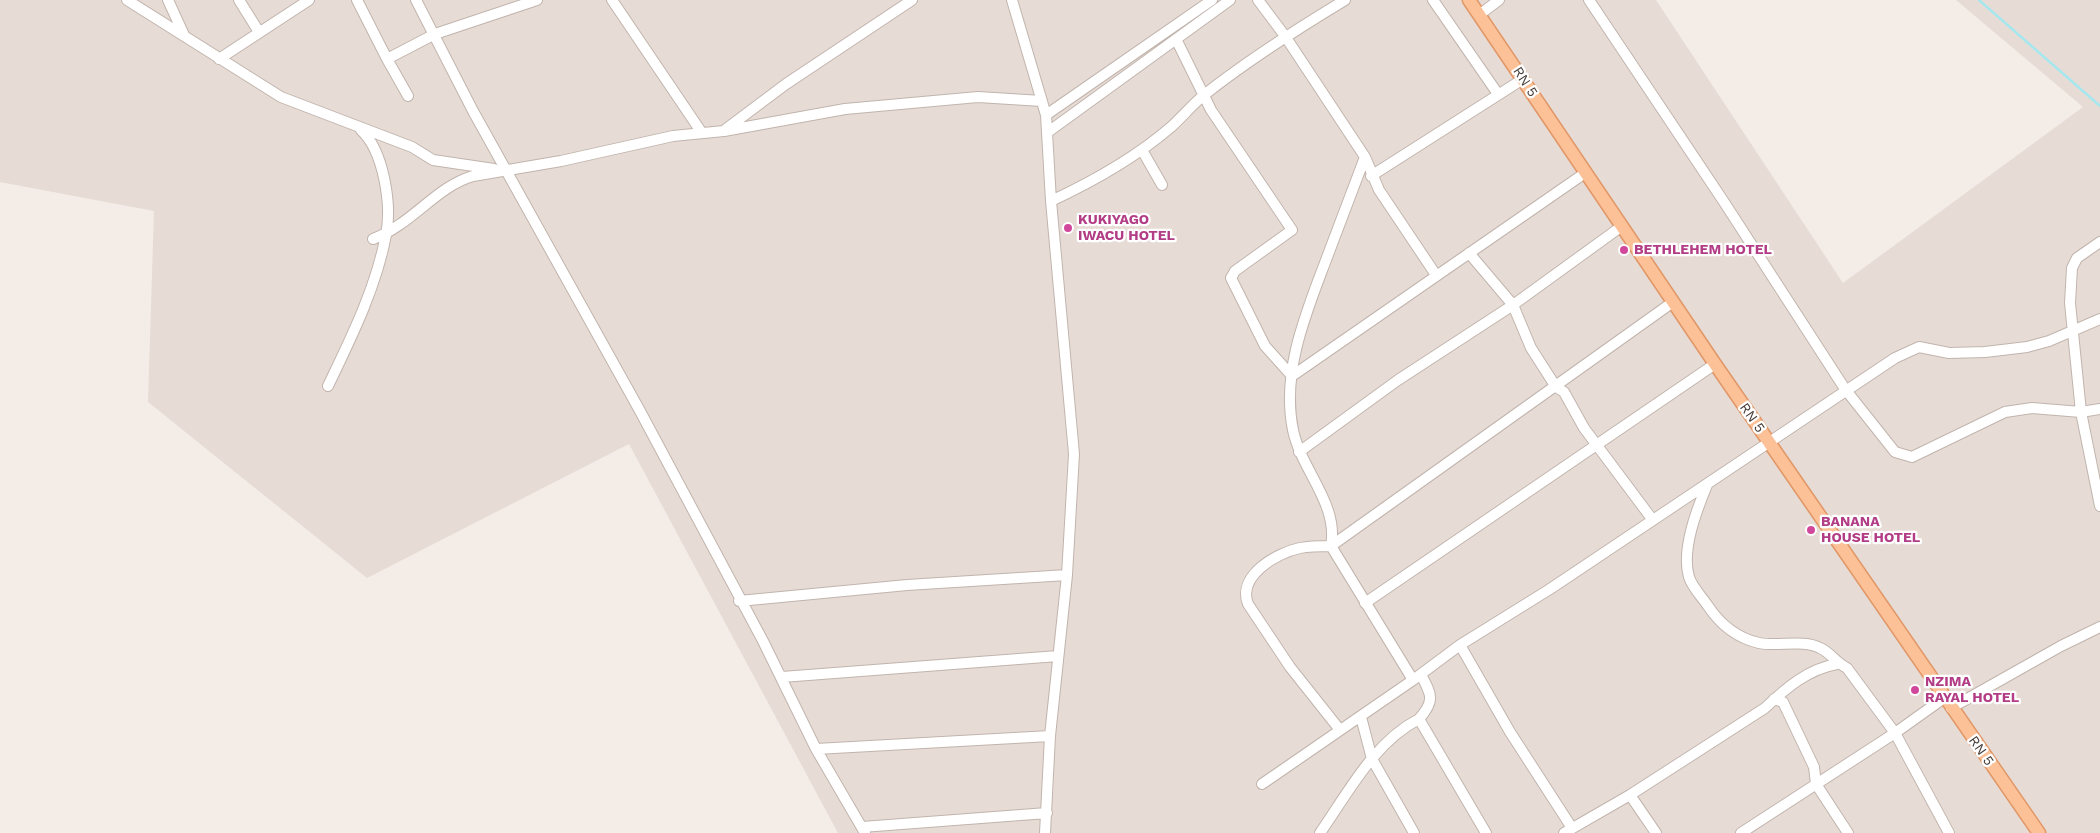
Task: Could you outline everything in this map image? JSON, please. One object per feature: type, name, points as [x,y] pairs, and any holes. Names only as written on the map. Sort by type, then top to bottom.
[{"type":"main road","name":"RN 5","points":[[1469,0],[1715,364],[1947,703],[2039,833]]},
{"type":"street","points":[[127,0],[281,96],[358,128],[412,147],[433,160],[504,170]]},
{"type":"street","points":[[168,0],[185,36]]},
{"type":"street","points":[[239,0],[259,32]]},
{"type":"street","points":[[357,0],[387,60],[408,96]]},
{"type":"street","points":[[416,0],[504,170],[640,411],[739,601],[782,677],[816,749],[863,830],[1047,813]]},
{"type":"street","points":[[387,60],[435,34],[537,0]]},
{"type":"street","points":[[612,0],[702,134]]},
{"type":"street","points":[[724,131],[786,84],[912,0]]},
{"type":"street","points":[[1012,0],[1046,115],[1074,454],[1067,575],[1050,736],[1045,833]]},
{"type":"street","points":[[1046,115],[1212,0]]},
{"type":"street","points":[[1048,132],[1176,40],[1228,0]]},
{"type":"street","points":[[1258,0],[1285,36],[1364,157],[1371,176],[1436,275]]},
{"type":"street","points":[[1052,201],[1088,183],[1142,150],[1203,96],[1285,36],[1345,0]]},
{"type":"street","points":[[1433,0],[1498,94]]},
{"type":"street","points":[[1478,15],[1499,0]]},
{"type":"street","points":[[1589,0],[1724,202],[1845,390],[1895,452],[1912,457],[2005,412],[2032,408],[2081,412],[2100,409]]},
{"type":"street","points":[[219,59],[305,1]]},
{"type":"street","points":[[1176,40],[1203,96],[1292,230],[1235,271],[1231,278],[1264,346],[1292,376]]},
{"type":"street","points":[[1371,176],[1523,79]]},
{"type":"street","points":[[372,239],[386,234],[464,178],[673,136],[724,131],[845,109],[978,97],[1042,101]]},
{"type":"street","points":[[328,386],[362,313],[386,234],[384,174],[370,138],[358,128]]},
{"type":"street","points":[[1142,150],[1162,185]]},
{"type":"street","points":[[1320,833],[1372,759],[1404,727],[1419,719],[1430,707],[1431,695],[1365,603],[1331,546],[1334,526],[1330,513],[1299,452],[1293,429],[1292,376],[1300,329],[1364,157]]},
{"type":"street","points":[[1292,376],[1585,173]]},
{"type":"street","points":[[1299,452],[1398,380],[1513,305],[1622,226]]},
{"type":"street","points":[[2100,242],[2077,258],[2072,268],[2070,302],[2081,412],[2100,506]]},
{"type":"street","points":[[1469,253],[1513,305],[1531,348],[1556,387],[1564,392],[1596,444],[1652,519]]},
{"type":"street","points":[[1340,730],[1290,667],[1245,596],[1248,583],[1261,567],[1281,554],[1301,548],[1331,546],[1673,302]]},
{"type":"street","points":[[1262,784],[1417,678],[1460,644],[1550,589],[1768,441],[1895,358],[1919,347],[1949,353],[2012,349],[2050,341],[2100,319]]},
{"type":"street","points":[[1365,603],[1715,364]]},
{"type":"street","points":[[1707,484],[1696,510],[1689,541],[1687,565],[1689,578],[1722,624],[1748,639],[1760,643],[1811,645],[1821,648],[1837,664],[1847,668],[1895,733],[1949,833]]},
{"type":"street","points":[[739,601],[907,585],[1067,575]]},
{"type":"street","points":[[1741,833],[1895,733],[1947,703],[2100,627]]},
{"type":"street","points":[[1460,644],[1568,830],[1630,795],[1765,708],[1779,701],[1784,690],[1822,666],[1837,664]]},
{"type":"street","points":[[782,677],[1058,656]]},
{"type":"street","points":[[1779,701],[1814,767],[1816,784],[1848,833]]},
{"type":"street","points":[[1361,717],[1372,759],[1414,833]]},
{"type":"street","points":[[1419,719],[1486,833]]},
{"type":"street","points":[[816,749],[1050,736]]},
{"type":"street","points":[[1814,767],[1835,771]]},
{"type":"street","points":[[1630,795],[1656,833]]},
{"type":"shaded area","points":[[0,0],[1656,0],[1843,283],[2083,107],[1956,0],[2100,0],[2100,833],[838,833],[629,444],[367,578],[148,402],[154,211],[0,182]]},
{"type":"waterway","points":[[1979,0],[2100,106]]},
{"type":"place","name":"KUKIYAGO IWACU HOTEL","points":[[1068,228]]},
{"type":"place","name":"BETHLEHEM HOTEL","points":[[1624,250]]},
{"type":"place","name":"BANANA HOUSE HOTEL","points":[[1811,530]]},
{"type":"place","name":"NZIMA RAYAL HOTEL","points":[[1915,690]]}]
